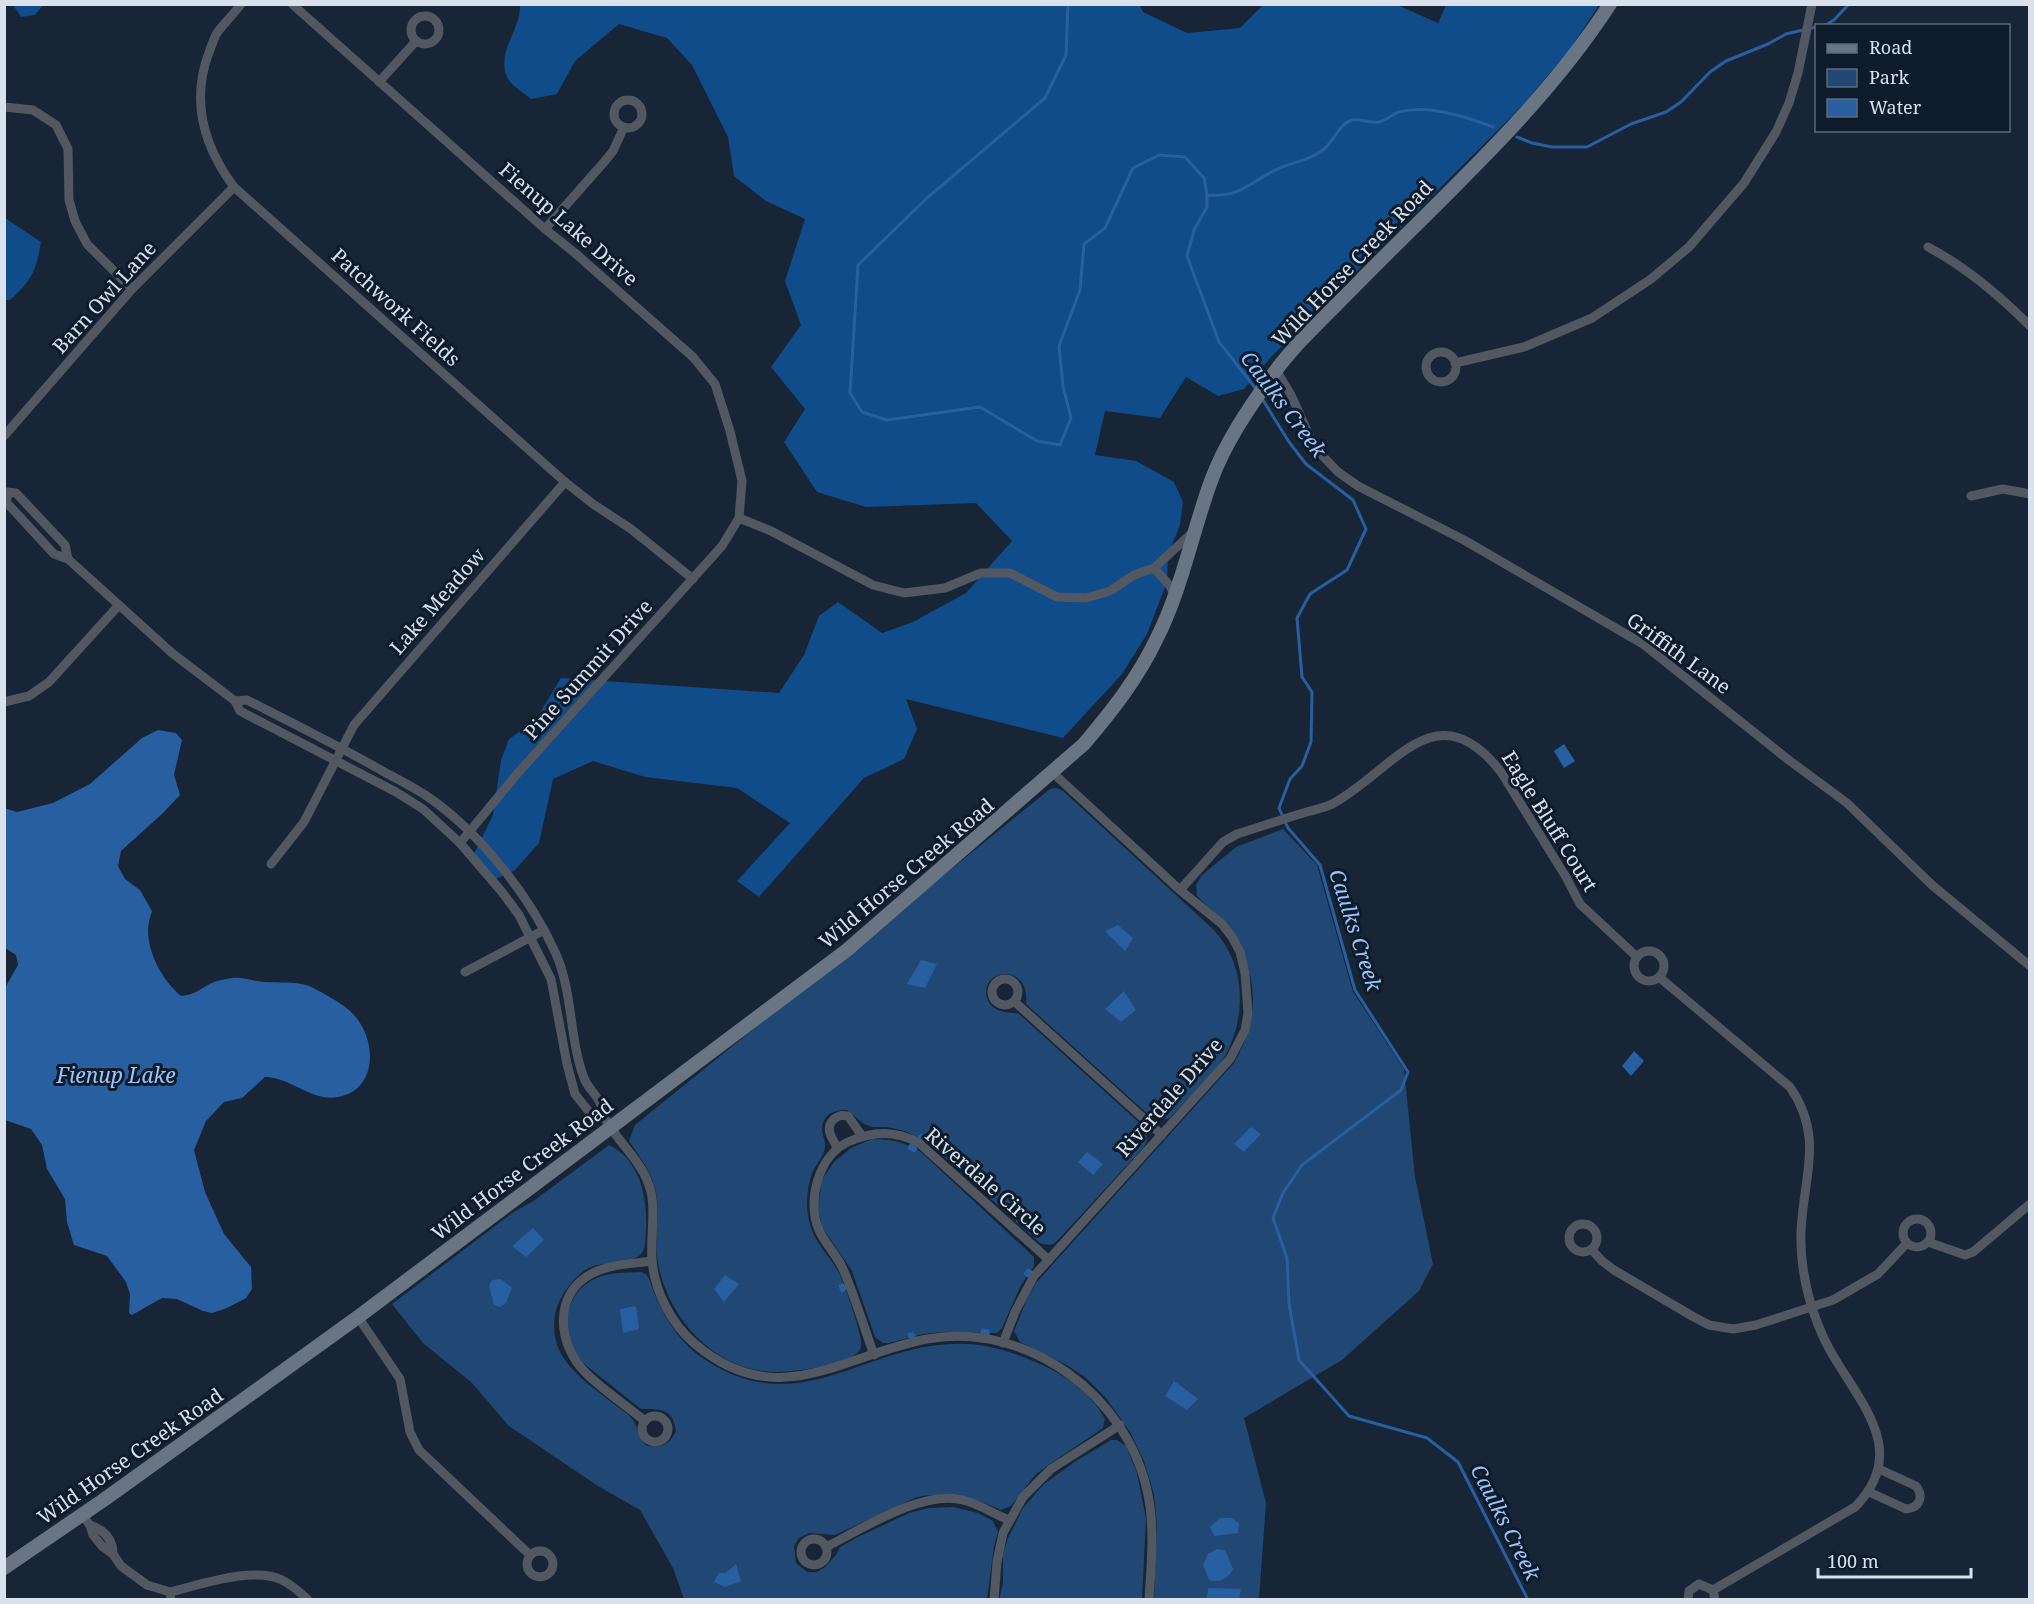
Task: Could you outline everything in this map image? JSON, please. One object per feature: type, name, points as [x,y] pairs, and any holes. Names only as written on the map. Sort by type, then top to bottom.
[{"type":"main road","name":"Wild Horse Creek Road","points":[[4,1568],[358,1317],[847,950],[1084,744],[1136,677],[1157,638],[1175,596],[1212,479],[1242,418],[1272,375],[1301,341],[1470,170],[1563,70],[1610,4]]},
{"type":"street","name":"Patchwork Fields","points":[[241,4],[216,34],[204,66],[200,99],[204,132],[220,168],[234,187],[565,482],[631,529],[693,579]]},
{"type":"street","name":"Fienup Lake Drive","points":[[292,4],[693,357],[715,384],[730,431],[742,481],[739,518]]},
{"type":"street","points":[[1455,363],[1524,347],[1592,318],[1651,279],[1689,247],[1744,183],[1776,132],[1789,103],[1812,4]]},
{"type":"street","points":[[379,82],[416,41]]},
{"type":"street","points":[[4,107],[33,110],[56,125],[68,149],[69,200],[75,221],[87,244],[132,289]]},
{"type":"street","points":[[545,229],[613,151],[624,127]]},
{"type":"street","name":"Barn Owl Lane","points":[[4,436],[132,289],[234,187]]},
{"type":"street","points":[[1928,247],[1947,257],[1982,282],[2030,326]]},
{"type":"street","name":"Griffith Lane","points":[[1272,375],[1291,396],[1315,448],[1338,472],[1358,486],[1491,555],[1643,644],[1790,761],[1847,803],[1932,885],[2030,966]]},
{"type":"street","name":"Lake Meadow","points":[[271,864],[304,822],[354,725],[565,482]]},
{"type":"street","points":[[1971,496],[2003,489],[2030,494]]},
{"type":"street","points":[[68,559],[65,545],[16,493],[6,491],[7,503],[54,555],[68,559],[172,653],[235,701],[240,711],[396,792],[423,809],[460,843],[519,915],[551,979],[575,1094],[590,1113],[603,1115]]},
{"type":"street","points":[[739,518],[771,531],[873,585],[904,593],[945,588],[981,573],[1010,573],[1057,597],[1086,598],[1110,591],[1134,575],[1154,568],[1195,531]]},
{"type":"street","name":"Pine Summit Drive","points":[[460,843],[517,774],[722,546],[739,518]]},
{"type":"street","points":[[1154,568],[1170,586],[1175,596]]},
{"type":"street","points":[[4,702],[29,696],[49,682],[119,605]]},
{"type":"street","points":[[235,701],[247,700],[342,748],[430,798],[470,830],[528,901],[558,958],[585,1081],[600,1103],[603,1115],[631,1152],[649,1183],[653,1204],[652,1261],[662,1296],[679,1328],[700,1348],[725,1364],[762,1376],[783,1377],[819,1373],[929,1339],[969,1337],[1003,1343],[1049,1361],[1088,1388],[1120,1425],[1134,1450],[1148,1495],[1152,1525],[1149,1599]]},
{"type":"street","name":"Eagle Bluff Court","points":[[1180,890],[1223,842],[1237,834],[1332,804],[1416,742],[1447,735],[1473,743],[1501,772],[1566,877],[1580,904],[1637,957],[1634,965],[1639,977],[1651,981],[1659,977],[1790,1087],[1804,1110],[1810,1136],[1801,1241],[1802,1262],[1812,1308],[1835,1360],[1872,1419],[1878,1433],[1879,1469],[1869,1492],[1855,1507],[1714,1595],[1702,1585],[1695,1586],[1689,1591],[1688,1599]]},
{"type":"street","name":"Riverdale Drive","points":[[1003,1343],[1015,1312],[1034,1276],[1230,1059],[1245,1030],[1248,1013],[1245,973],[1240,952],[1222,924],[1180,890],[1053,773]]},
{"type":"street","points":[[465,972],[544,930]]},
{"type":"street","points":[[1637,957],[1645,952],[1658,955],[1663,968],[1659,977]]},
{"type":"street","points":[[1015,1002],[1162,1135]]},
{"type":"street","points":[[862,1136],[852,1119],[844,1115],[838,1116],[830,1123],[830,1134],[837,1147],[828,1159],[817,1184],[815,1220],[819,1231],[842,1266],[874,1355]]},
{"type":"street","name":"Riverdale Circle","points":[[837,1147],[862,1136],[892,1133],[908,1137],[919,1143],[1049,1260]]},
{"type":"street","points":[[1928,1242],[1965,1255],[1972,1252],[2030,1203]]},
{"type":"street","points":[[1912,1219],[1925,1220],[1931,1228],[1932,1235],[1928,1242],[1918,1247],[1907,1243],[1903,1234],[1905,1226],[1912,1219]]},
{"type":"street","points":[[1592,1250],[1614,1270],[1708,1325],[1733,1329],[1756,1325],[1833,1300],[1878,1274],[1907,1243]]},
{"type":"street","points":[[645,1421],[579,1366],[568,1348],[562,1324],[566,1301],[580,1281],[600,1269],[652,1261]]},
{"type":"street","points":[[358,1317],[400,1379],[410,1432],[419,1450],[530,1555]]},
{"type":"street","points":[[994,1599],[999,1549],[1003,1533],[1023,1497],[1051,1469],[1120,1425]]},
{"type":"street","points":[[1869,1492],[1906,1509],[1916,1506],[1920,1499],[1916,1486],[1879,1469]]},
{"type":"street","points":[[826,1546],[911,1505],[938,1498],[964,1500],[1009,1520]]},
{"type":"street","points":[[81,1514],[90,1525],[101,1529],[113,1544],[113,1554],[121,1566],[141,1582],[171,1596],[241,1576],[266,1575],[280,1579],[308,1599]]},
{"type":"green space","points":[[1057,788],[1063,791],[1215,931],[1227,948],[1239,981],[1240,996],[1233,1039],[1220,1064],[1170,1118],[1163,1120],[1151,1117],[1026,1004],[1025,990],[1021,981],[1005,974],[997,976],[990,980],[987,988],[987,998],[990,1004],[998,1010],[1019,1014],[1145,1128],[1147,1140],[1144,1147],[1056,1242],[1046,1245],[1040,1243],[929,1143],[905,1131],[864,1124],[847,1110],[834,1112],[824,1120],[822,1131],[825,1147],[810,1179],[807,1210],[813,1233],[838,1271],[844,1286],[860,1334],[860,1349],[850,1358],[831,1364],[778,1372],[755,1370],[734,1363],[714,1352],[682,1320],[670,1300],[662,1279],[656,1248],[657,1197],[651,1176],[629,1141],[635,1125],[1050,789]]},
{"type":"green space","points":[[1283,829],[1317,865],[1353,992],[1404,1069],[1415,1177],[1433,1264],[1419,1291],[1342,1360],[1244,1418],[1266,1503],[1259,1599],[1154,1599],[1157,1526],[1154,1494],[1144,1461],[1130,1432],[1106,1398],[1085,1377],[1065,1364],[1020,1342],[1014,1331],[1036,1283],[1234,1063],[1249,1029],[1253,1001],[1252,986],[1245,958],[1232,932],[1197,896],[1196,885],[1202,875],[1236,847]]},
{"type":"green space","points":[[872,1139],[898,1142],[921,1152],[1034,1257],[1034,1266],[1021,1285],[1002,1328],[997,1333],[942,1332],[923,1334],[889,1343],[883,1343],[875,1337],[852,1271],[822,1227],[818,1207],[822,1180],[834,1162],[851,1148]]},
{"type":"green space","points":[[609,1145],[629,1160],[640,1182],[646,1207],[644,1249],[636,1258],[591,1267],[580,1274],[560,1299],[554,1327],[561,1354],[569,1366],[590,1386],[630,1417],[647,1446],[661,1446],[671,1439],[676,1431],[672,1418],[665,1411],[641,1409],[583,1363],[575,1353],[570,1341],[567,1328],[571,1304],[577,1293],[587,1284],[604,1275],[641,1272],[646,1274],[664,1313],[688,1346],[704,1359],[738,1377],[770,1384],[800,1383],[919,1348],[964,1344],[986,1346],[1008,1352],[1049,1368],[1077,1386],[1093,1401],[1105,1419],[1103,1428],[1035,1475],[1011,1506],[1001,1510],[981,1502],[949,1495],[917,1497],[835,1535],[809,1533],[799,1538],[794,1546],[796,1563],[807,1572],[817,1572],[825,1567],[840,1547],[909,1513],[929,1508],[953,1507],[978,1513],[993,1521],[998,1532],[987,1599],[684,1599],[673,1568],[640,1510],[598,1486],[509,1426],[472,1383],[423,1343],[392,1304],[515,1211],[532,1202]]},
{"type":"green space","points":[[1111,1440],[1117,1440],[1126,1446],[1137,1473],[1146,1519],[1142,1599],[999,1600],[1003,1583],[1003,1554],[1023,1508],[1044,1484]]},
{"type":"shaded area","points":[[1139,4],[1143,12],[1187,33],[1240,28],[1263,5],[1397,5],[1438,23],[1446,5],[1599,5],[1571,48],[1523,105],[1272,356],[1244,389],[1218,396],[1186,377],[1160,418],[1105,411],[1095,455],[1136,461],[1174,482],[1183,502],[1180,525],[1168,555],[1167,582],[1147,634],[1122,674],[1063,738],[906,699],[917,729],[904,759],[864,778],[759,897],[737,881],[790,823],[737,788],[645,777],[593,761],[553,779],[539,843],[515,870],[496,879],[470,862],[493,815],[501,760],[509,739],[535,721],[561,678],[779,693],[804,655],[819,616],[838,602],[882,633],[913,622],[966,593],[1012,541],[976,503],[866,507],[817,492],[784,442],[805,409],[771,367],[801,325],[785,281],[805,219],[766,201],[734,176],[728,137],[692,65],[667,38],[619,24],[575,61],[557,94],[531,99],[511,83],[504,67],[520,5]]},
{"type":"shaded area","points":[[13,5],[43,5],[35,15],[21,17]]},
{"type":"shaded area","points":[[5,218],[41,242],[32,274],[10,300],[5,300]]},
{"type":"water","name":"Fienup Lake","points":[[158,730],[176,733],[182,740],[174,775],[180,795],[121,851],[118,866],[125,879],[140,890],[152,911],[148,925],[151,948],[168,983],[181,996],[194,993],[216,981],[232,978],[298,983],[309,986],[352,1013],[366,1035],[370,1061],[367,1074],[361,1084],[351,1092],[338,1097],[319,1096],[284,1081],[265,1077],[242,1098],[224,1102],[206,1121],[194,1150],[205,1192],[224,1234],[251,1267],[252,1289],[246,1298],[212,1313],[177,1299],[162,1298],[132,1315],[129,1313],[130,1294],[126,1282],[107,1256],[74,1245],[67,1222],[65,1199],[47,1169],[42,1145],[31,1129],[5,1120],[5,988],[18,965],[16,955],[5,948],[4,808],[17,812],[53,803],[90,784],[142,738]]},
{"type":"water","points":[[1564,744],[1575,761],[1564,768],[1554,751]]},
{"type":"water","points":[[1118,925],[1133,938],[1125,951],[1105,931]]},
{"type":"water","points":[[921,960],[937,964],[925,988],[907,984]]},
{"type":"water","points":[[1124,991],[1136,1010],[1121,1022],[1105,1009]]},
{"type":"water","points":[[1634,1051],[1644,1061],[1631,1076],[1622,1066]]},
{"type":"water","points":[[1251,1127],[1261,1134],[1244,1152],[1234,1144]]},
{"type":"water","points":[[1087,1152],[1103,1164],[1093,1175],[1078,1162]]},
{"type":"water","points":[[533,1228],[544,1240],[526,1257],[512,1246]]},
{"type":"water","points":[[725,1275],[739,1284],[724,1302],[714,1289]]},
{"type":"water","points":[[501,1279],[512,1288],[506,1303],[500,1307],[494,1305],[489,1286],[492,1280]]},
{"type":"water","points":[[636,1306],[639,1329],[623,1333],[620,1309]]},
{"type":"water","points":[[1174,1381],[1198,1399],[1187,1410],[1165,1396]]},
{"type":"water","points":[[1220,1518],[1231,1518],[1239,1523],[1238,1533],[1214,1536],[1210,1527]]},
{"type":"water","points":[[1217,1549],[1225,1550],[1233,1569],[1223,1579],[1213,1581],[1209,1580],[1203,1565],[1208,1554]]},
{"type":"water","points":[[736,1564],[741,1581],[725,1587],[714,1582],[719,1573],[726,1573]]},
{"type":"water","points":[[1208,1588],[1241,1589],[1239,1599],[1207,1599]]},
{"type":"waterway","name":"Caulks Creek","points":[[1068,4],[1066,55],[1045,98],[927,198],[858,265],[850,393],[862,412],[887,420],[980,407],[1037,441],[1060,445],[1071,418],[1063,386],[1059,346],[1080,290],[1084,244],[1105,228],[1133,168],[1159,155],[1185,157],[1204,178],[1207,207],[1194,230],[1187,256],[1219,342],[1256,389]]},
{"type":"waterway","points":[[1827,24],[1849,4]]},
{"type":"waterway","points":[[1940,4],[1946,4]]},
{"type":"waterway","points":[[1517,137],[1552,147],[1587,147],[1631,124],[1666,112],[1681,102],[1710,72],[1726,61],[1786,34],[1815,27]]},
{"type":"waterway","points":[[1207,195],[1230,194],[1239,191],[1282,167],[1314,155],[1328,146],[1340,129],[1352,120],[1379,122],[1399,112],[1422,110],[1459,116],[1493,127]]},
{"type":"waterway","name":"Caulks Creek","points":[[1261,397],[1289,442],[1306,464],[1353,500],[1366,529],[1347,570],[1310,594],[1297,618],[1302,677],[1312,692],[1311,742],[1302,766],[1290,779],[1279,808],[1288,828],[1320,865],[1355,990],[1408,1072],[1401,1090],[1302,1165],[1283,1193],[1273,1218],[1287,1258],[1289,1304],[1299,1360],[1349,1416],[1427,1438],[1458,1462],[1528,1600]]},
{"type":"waterway","points":[[922,1135],[926,1137],[924,1140],[919,1137],[922,1135]]},
{"type":"waterway","points":[[911,1145],[916,1149],[914,1151],[909,1148],[911,1145]]},
{"type":"waterway","points":[[1028,1270],[1031,1272],[1028,1276],[1025,1274],[1028,1270]]},
{"type":"waterway","points":[[843,1285],[845,1289],[842,1291],[840,1286],[843,1285]]},
{"type":"waterway","points":[[983,1330],[988,1331],[988,1334],[982,1333],[983,1330]]},
{"type":"waterway","points":[[909,1334],[913,1334],[914,1336],[910,1337],[909,1334]]}]
